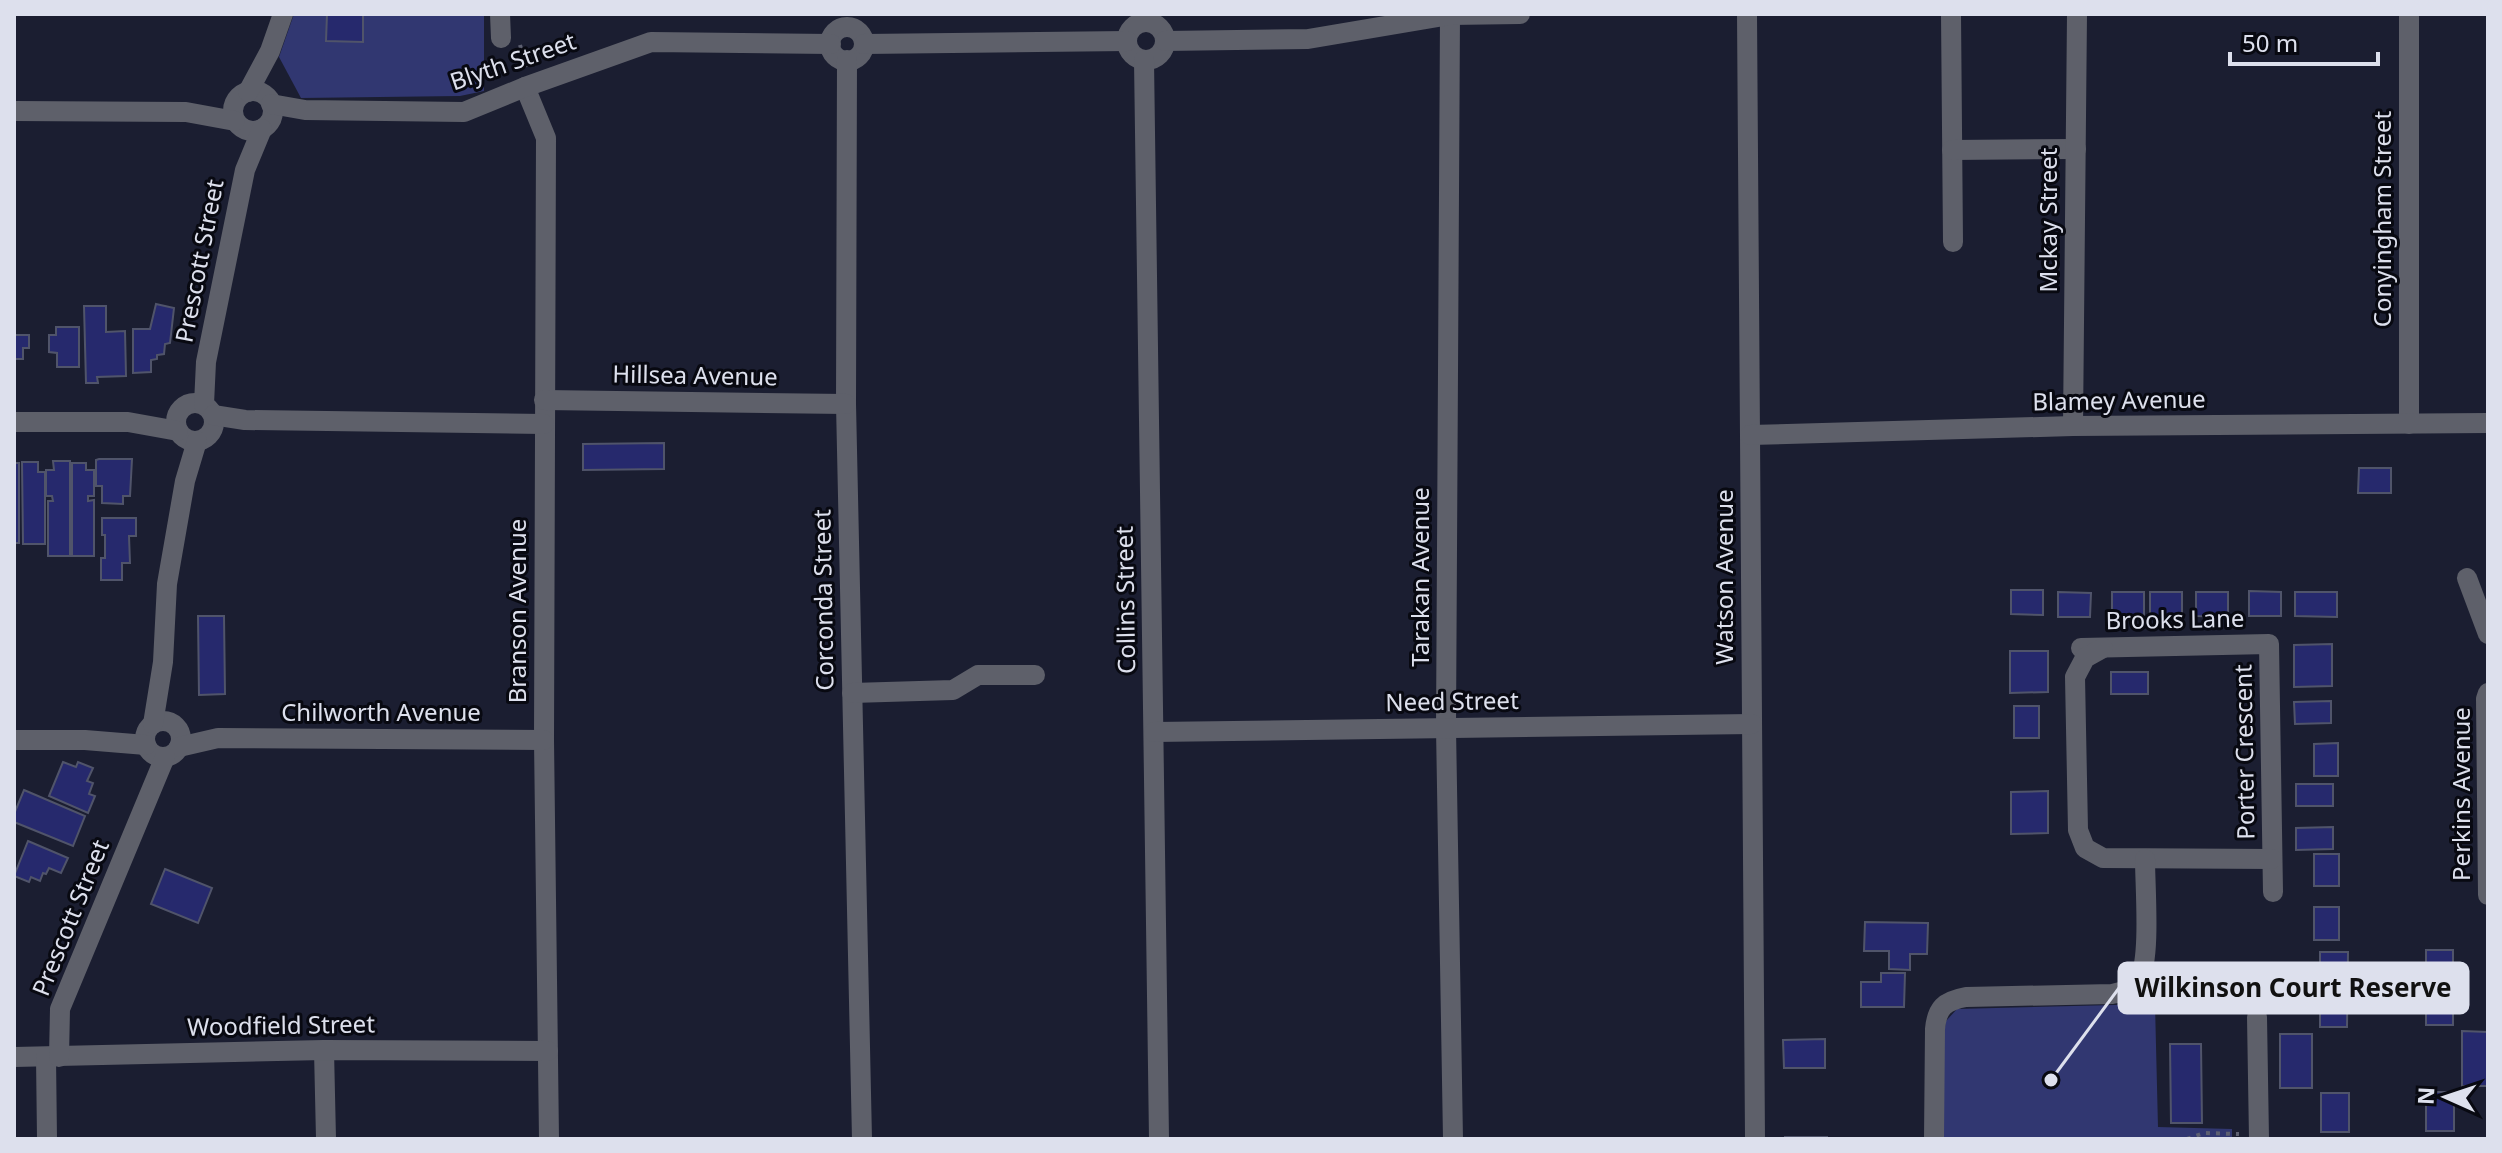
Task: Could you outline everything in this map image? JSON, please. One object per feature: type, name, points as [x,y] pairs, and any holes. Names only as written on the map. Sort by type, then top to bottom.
[{"type":"street","name":"Prescott Street","points":[[47,1139],[60,1009],[147,803],[162,738],[167,584],[254,111],[283,14]]},
{"type":"street","points":[[1165,41],[1308,39],[1450,15],[1520,14]]},
{"type":"street","name":"Watson Avenue","points":[[1747,14],[1755,1139]]},
{"type":"street","points":[[1951,14],[1953,242]]},
{"type":"street","name":"Mckay Street","points":[[2073,426],[2077,14]]},
{"type":"street","name":"Conyingham Street","points":[[2409,14],[2409,424]]},
{"type":"street","name":"Tarakan Avenue","points":[[1450,15],[1446,728],[1453,1139]]},
{"type":"street","points":[[1144,18],[1159,27],[1165,41],[1159,55],[1144,60],[1132,54],[1127,41],[1132,29],[1144,18]]},
{"type":"street","points":[[847,21],[860,33],[864,44],[858,57],[847,60],[837,57],[831,44],[835,32],[847,21]]},
{"type":"street","points":[[864,44],[1127,41]]},
{"type":"street","name":"Blyth Street","points":[[14,111],[464,112],[529,85],[651,42],[831,44]]},
{"type":"street","name":"Corconda Street","points":[[847,60],[846,404],[862,1139]]},
{"type":"street","name":"Collins Street","points":[[1144,60],[1159,1139]]},
{"type":"street","name":"Branson Avenue","points":[[529,85],[546,138],[544,740],[549,1139]]},
{"type":"street","points":[[1952,150],[2076,149]]},
{"type":"street","name":"Hillsea Avenue","points":[[544,400],[846,404]]},
{"type":"street","points":[[14,422],[245,420],[544,424]]},
{"type":"street","name":"Blamey Avenue","points":[[1750,435],[2073,426],[2488,423]]},
{"type":"street","points":[[2467,578],[2488,634]]},
{"type":"street","name":"Brooks Lane","points":[[2081,648],[2269,644]]},
{"type":"street","name":"Porter Crescent","points":[[2269,644],[2273,892]]},
{"type":"street","name":"Porter Crescent","points":[[2104,647],[2085,658],[2075,677],[2078,830],[2085,848],[2103,858],[2272,859]]},
{"type":"street","points":[[852,693],[953,690],[978,675],[1035,675]]},
{"type":"street","name":"Perkins Avenue","points":[[2488,693],[2488,895]]},
{"type":"street","name":"Need Street","points":[[1154,732],[1752,724]]},
{"type":"street","name":"Chilworth Avenue","points":[[14,740],[544,740]]},
{"type":"street","points":[[1934,1139],[1935,1029],[1936,1015],[1942,1007],[1954,999],[1966,997],[2112,994],[2126,991],[2138,983],[2145,964],[2145,859]]},
{"type":"street","points":[[2257,1017],[2259,1137]]},
{"type":"street","points":[[324,1050],[326,1139]]},
{"type":"street","name":"Woodfield Street","points":[[14,1057],[324,1050],[548,1051]]},
{"type":"path","points":[[501,27],[515,30],[529,85]]},
{"type":"path","points":[[2187,1139],[2204,1133],[2259,1137]]},
{"type":"shaded area","points":[[294,14],[484,14],[484,91],[460,96],[301,98],[279,57]]},
{"type":"shaded area","points":[[2155,1004],[2158,1127],[2232,1129],[2232,1139],[1944,1139],[1944,1033],[1946,1021],[1957,1009]]},
{"type":"building","points":[[327,14],[363,14],[363,42],[326,41]]},
{"type":"building","points":[[156,304],[174,308],[170,343],[165,344],[164,354],[151,360],[151,372],[133,373],[133,329],[150,329]]},
{"type":"building","points":[[84,306],[106,306],[106,332],[125,331],[126,376],[97,377],[98,383],[86,383]]},
{"type":"building","points":[[56,327],[79,327],[79,367],[57,367],[57,353],[49,352],[49,335],[56,335]]},
{"type":"building","points":[[14,335],[29,335],[29,348],[23,348],[23,359],[15,359],[14,363]]},
{"type":"building","points":[[664,443],[664,469],[583,470],[583,444]]},
{"type":"building","points":[[132,459],[130,496],[123,496],[123,504],[102,503],[102,486],[96,486],[96,460]]},
{"type":"building","points":[[53,461],[70,461],[70,556],[48,556],[48,501],[53,501],[52,496],[46,496],[46,470],[54,470]]},
{"type":"building","points":[[22,462],[38,462],[38,472],[45,472],[45,544],[23,544]]},
{"type":"building","points":[[14,463],[19,463],[19,543],[14,543]]},
{"type":"building","points":[[72,463],[86,463],[86,470],[94,470],[94,496],[88,496],[88,501],[94,500],[94,556],[72,556]]},
{"type":"building","points":[[2359,468],[2391,468],[2391,493],[2358,493]]},
{"type":"building","points":[[102,518],[136,518],[136,536],[129,536],[130,563],[122,563],[122,580],[101,580],[101,558],[105,558]]},
{"type":"building","points":[[2011,590],[2043,590],[2043,615],[2011,614]]},
{"type":"building","points":[[2249,591],[2281,592],[2281,616],[2249,616]]},
{"type":"building","points":[[2058,592],[2091,593],[2090,617],[2058,617]]},
{"type":"building","points":[[2112,592],[2144,592],[2144,617],[2112,617]]},
{"type":"building","points":[[2150,592],[2182,592],[2182,617],[2150,617]]},
{"type":"building","points":[[2196,592],[2228,592],[2228,617],[2196,616]]},
{"type":"building","points":[[2295,592],[2337,592],[2337,617],[2295,616]]},
{"type":"building","points":[[198,616],[224,616],[225,694],[199,695]]},
{"type":"building","points":[[2332,644],[2332,686],[2294,687],[2294,645]]},
{"type":"building","points":[[2010,651],[2048,651],[2048,692],[2010,693]]},
{"type":"building","points":[[2111,672],[2148,672],[2148,694],[2111,694]]},
{"type":"building","points":[[2331,701],[2331,723],[2295,724],[2294,702]]},
{"type":"building","points":[[2014,706],[2039,706],[2039,738],[2014,738]]},
{"type":"building","points":[[2338,743],[2338,776],[2314,776],[2314,744]]},
{"type":"building","points":[[63,762],[76,767],[78,762],[93,768],[87,781],[93,783],[89,794],[95,796],[88,813],[49,796]]},
{"type":"building","points":[[2296,784],[2333,784],[2333,806],[2296,806]]},
{"type":"building","points":[[24,790],[85,816],[73,846],[14,822]]},
{"type":"building","points":[[2048,791],[2048,833],[2011,834],[2011,792]]},
{"type":"building","points":[[2333,827],[2333,849],[2296,850],[2296,828]]},
{"type":"building","points":[[28,841],[68,858],[61,873],[49,868],[40,881],[31,877],[29,882],[14,876]]},
{"type":"building","points":[[2314,854],[2339,854],[2339,886],[2314,886]]},
{"type":"building","points":[[165,869],[212,888],[198,923],[151,904]]},
{"type":"building","points":[[2314,907],[2339,907],[2339,940],[2314,940]]},
{"type":"building","points":[[1865,922],[1928,923],[1927,954],[1910,954],[1910,970],[1889,969],[1889,951],[1864,951]]},
{"type":"building","points":[[2426,950],[2453,950],[2453,1025],[2426,1025]]},
{"type":"building","points":[[2320,952],[2348,952],[2347,1027],[2320,1027]]},
{"type":"building","points":[[1881,973],[1905,973],[1904,1007],[1861,1007],[1861,982],[1881,982]]},
{"type":"building","points":[[2462,1031],[2488,1032],[2488,1086],[2462,1086]]},
{"type":"building","points":[[2280,1034],[2312,1034],[2312,1088],[2280,1088]]},
{"type":"building","points":[[1825,1039],[1825,1068],[1784,1068],[1783,1040]]},
{"type":"building","points":[[2170,1044],[2201,1044],[2202,1123],[2171,1123]]},
{"type":"building","points":[[2426,1092],[2454,1092],[2454,1131],[2426,1131]]},
{"type":"building","points":[[2321,1093],[2349,1093],[2349,1132],[2321,1132]]},
{"type":"building","points":[[1827,1137],[1827,1139],[1785,1139]]},
{"type":"place","name":"Wilkinson Court Reserve","points":[[2051,1080]]}]
